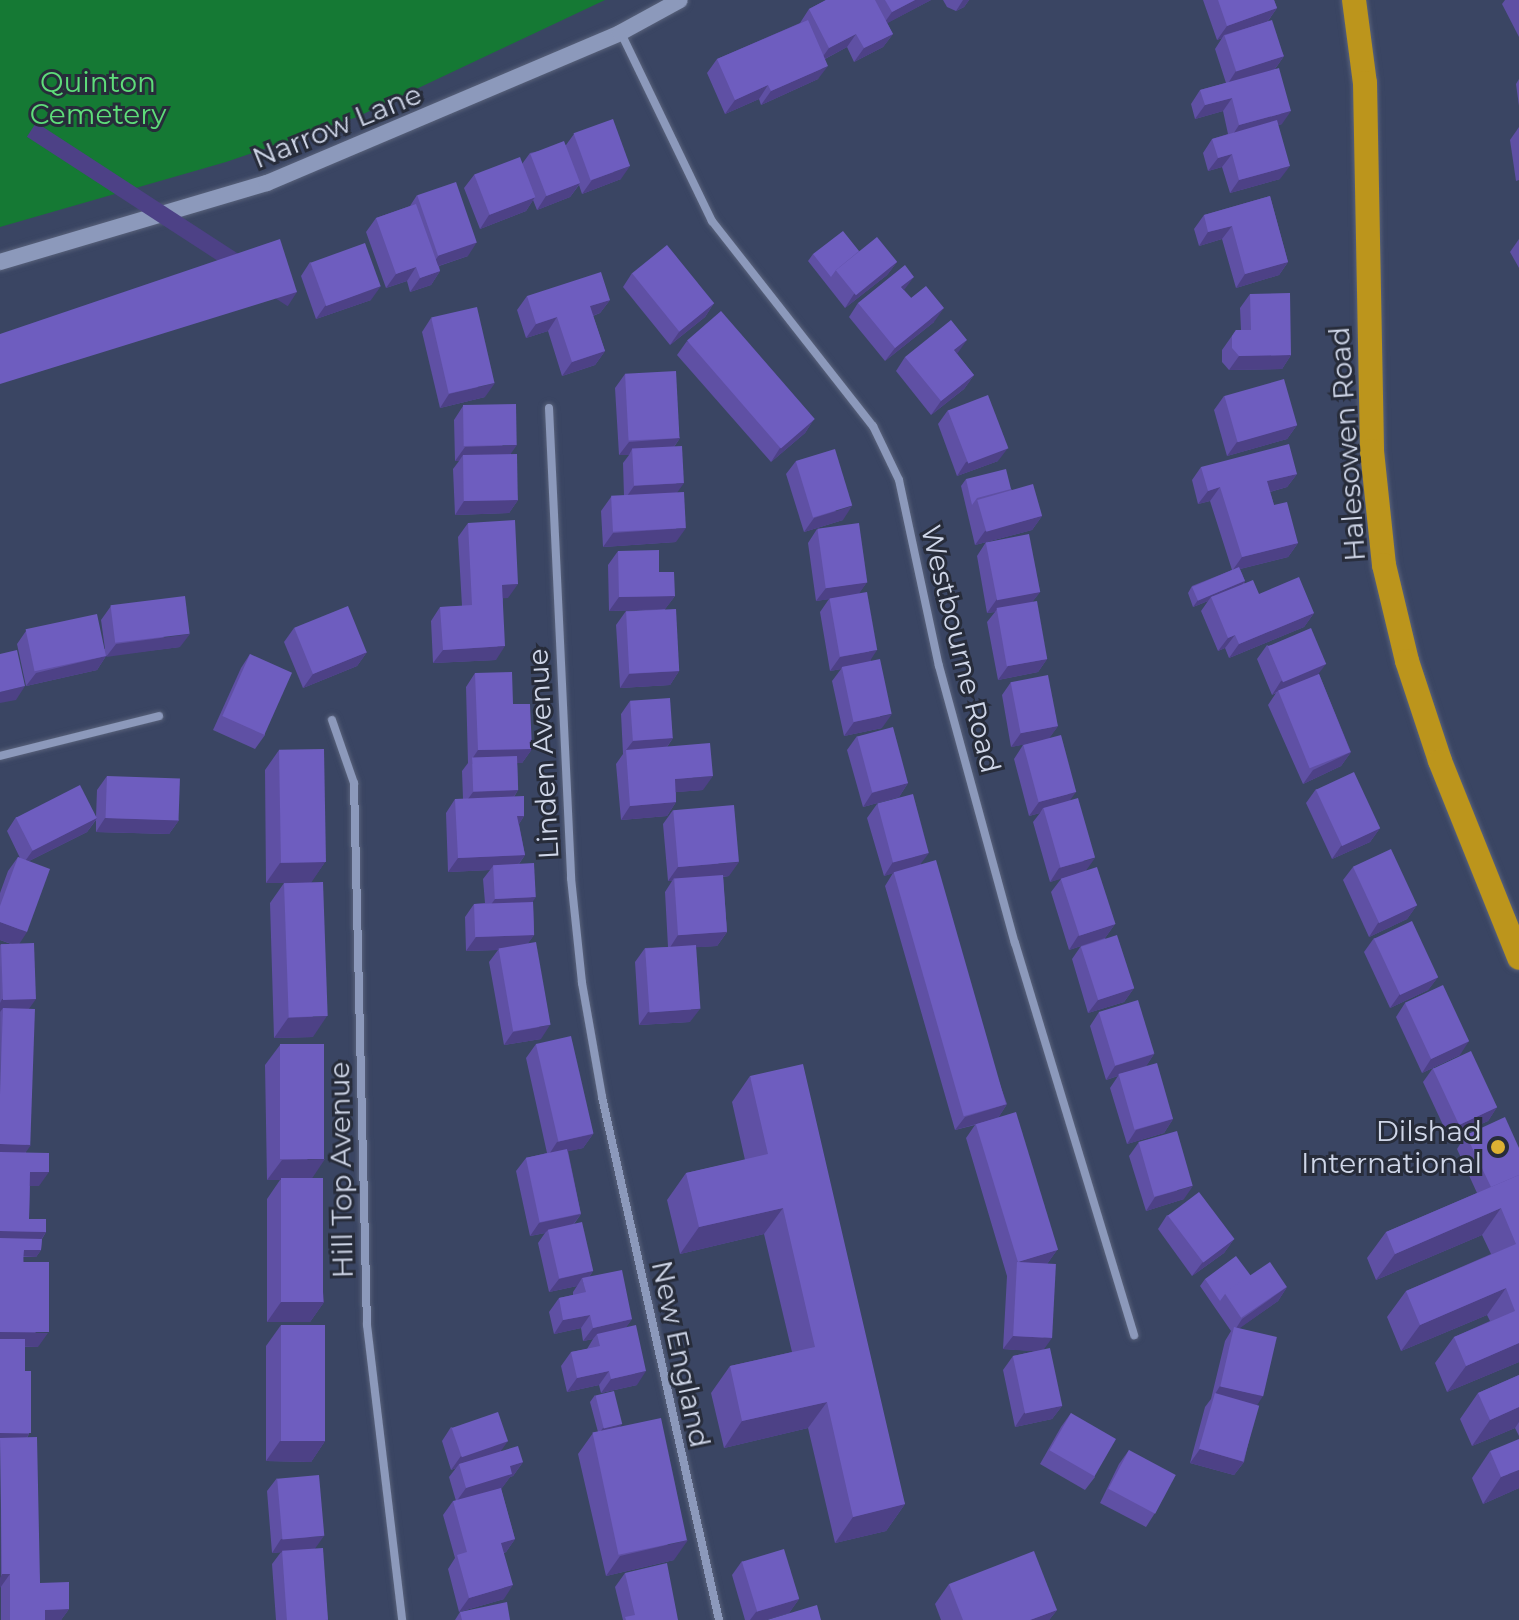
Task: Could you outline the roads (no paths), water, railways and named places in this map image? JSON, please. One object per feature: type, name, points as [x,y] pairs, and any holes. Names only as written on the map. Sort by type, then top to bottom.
[{"type":"highway","name":"Halesowen Road","points":[[1354,0],[1365,83],[1372,451],[1384,565],[1407,661],[1440,761],[1519,958]]},
{"type":"main road","name":"Narrow Lane","points":[[0,262],[267,183],[620,33],[680,0]]},
{"type":"street","name":"Westbourne Road","points":[[620,33],[712,221],[873,426],[899,480],[939,666],[1006,912],[1134,1335]]},
{"type":"street","name":"Linden Avenue","points":[[549,408],[571,878],[602,1097]]},
{"type":"street","points":[[0,756],[159,716]]},
{"type":"street","name":"Hill Top Avenue","points":[[332,720],[354,783],[367,1325],[402,1620]]},
{"type":"street","name":"New England","points":[[602,1097],[719,1620]]},
{"type":"place","name":"Dilshad International","points":[[1498,1147]]},
{"type":"park label","name":"Quinton Cemetery","points":[[98,98]]}]
